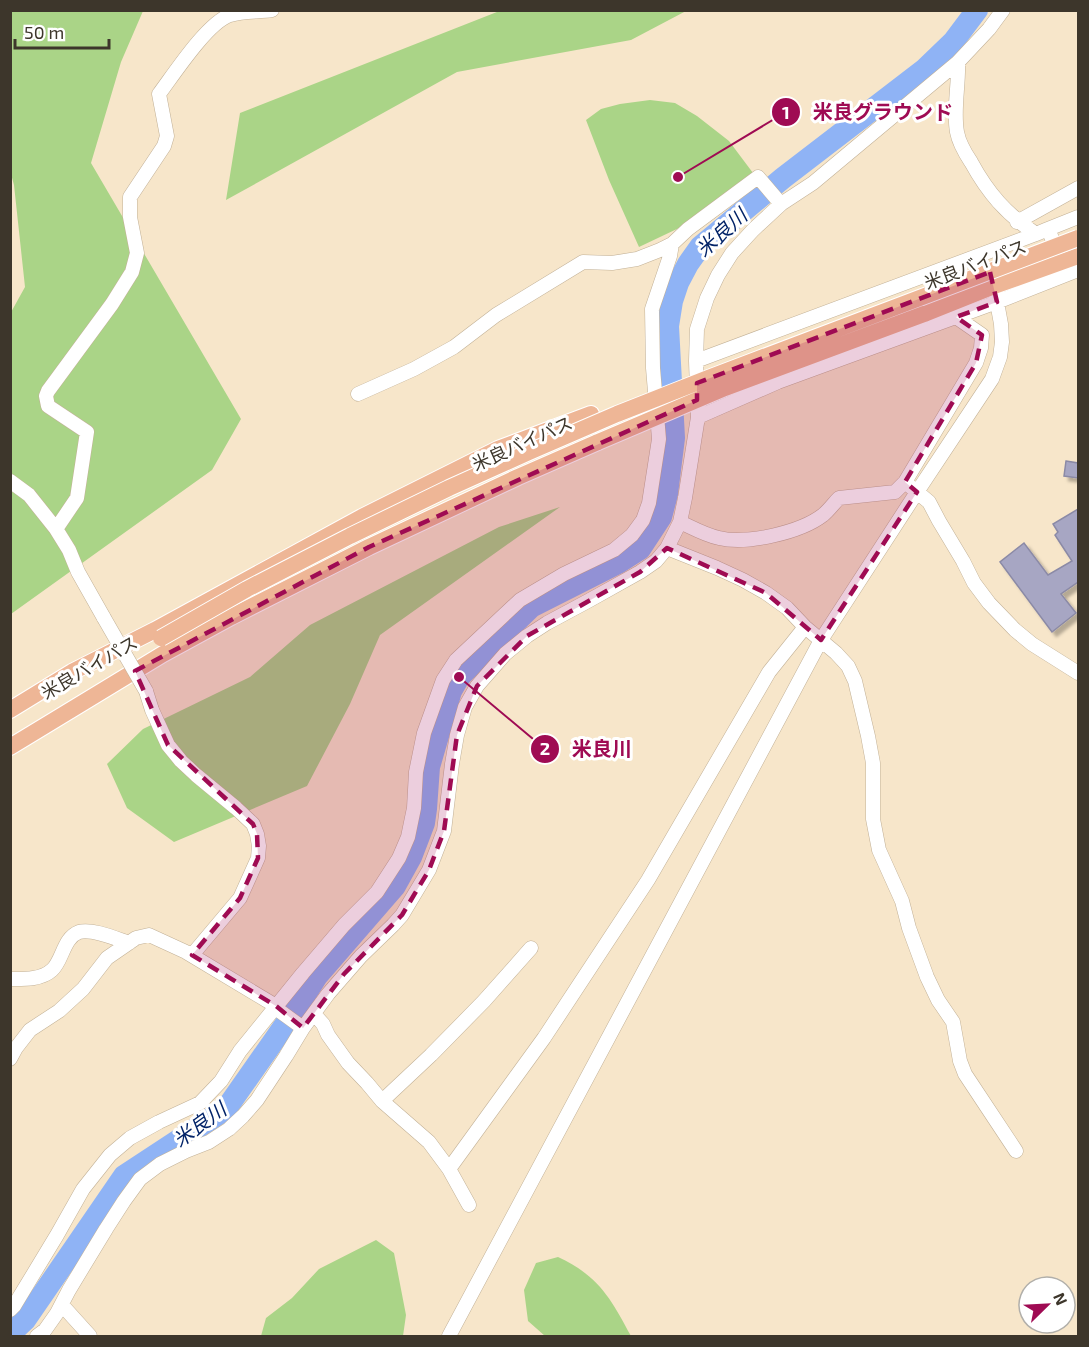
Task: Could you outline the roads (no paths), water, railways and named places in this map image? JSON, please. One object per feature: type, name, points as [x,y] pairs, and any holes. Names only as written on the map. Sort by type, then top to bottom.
[{"type":"main road","points":[[10,710],[72,672],[155,630],[362,517],[498,449],[988,266],[1046,235],[1078,231]]},
{"type":"main road","name":"米良バイパス","points":[[10,736],[247,590],[449,488],[617,414],[1078,238]]},
{"type":"main road","name":"米良バイパス","points":[[10,722],[62,690],[501,473],[594,432],[721,381],[1078,246]]},
{"type":"main road","points":[[10,747],[163,654],[231,617],[369,547],[518,477],[725,388],[924,314],[996,294],[1078,256]]},
{"type":"street","points":[[56,529],[77,498],[87,432],[48,406],[46,396],[112,304],[132,272],[137,253],[130,217],[130,197],[164,146],[167,136],[159,94],[192,50],[227,16],[272,10]]},
{"type":"street","points":[[37,1336],[45,1330],[62,1305],[124,1201],[140,1179],[160,1164],[186,1150],[209,1142],[229,1129],[256,1100],[300,1026],[314,1014],[344,974],[402,915],[429,870],[444,831],[457,735],[465,707],[477,686],[526,636],[547,622],[640,572],[656,561],[667,549],[680,522],[698,417],[697,329],[707,298],[732,253],[779,201],[813,183],[958,62],[984,35],[1003,10]]},
{"type":"street","points":[[958,62],[957,132],[962,147],[987,190],[1017,222],[1046,235]]},
{"type":"street","points":[[358,394],[414,369],[454,347],[496,315],[583,262],[612,263],[637,260],[672,244],[688,229],[758,177],[779,201]]},
{"type":"street","points":[[1017,222],[1078,188]]},
{"type":"street","points":[[696,361],[1046,235],[1078,217]]},
{"type":"street","points":[[10,1310],[83,1189],[110,1155],[130,1138],[200,1103],[221,1081],[240,1051],[278,1009],[344,925],[377,892],[399,858],[411,826],[416,772],[424,733],[443,680],[456,660],[520,600],[564,574],[614,550],[632,535],[643,520],[649,503],[659,440],[653,368],[652,309],[672,244]]},
{"type":"street","points":[[449,1336],[821,640],[986,389],[997,368],[1002,342],[1001,324],[988,266]]},
{"type":"street","points":[[698,417],[778,382],[956,317],[996,294],[1078,270]]},
{"type":"street","points":[[680,522],[703,534],[722,539],[749,540],[802,526],[823,515],[840,498],[895,492],[905,482],[976,363],[982,335],[956,317]]},
{"type":"street","points":[[10,482],[29,495],[56,529],[69,550],[78,572],[146,691],[168,745],[196,775],[236,807],[253,824],[257,834],[260,846],[258,858],[240,898],[192,955]]},
{"type":"street","points":[[905,482],[929,502],[974,583],[990,603],[1015,630],[1032,644],[1078,673]]},
{"type":"street","points":[[667,549],[751,584],[787,608],[848,666],[855,681],[873,764],[873,819],[879,850],[902,901],[927,977],[938,1000],[953,1022],[960,1061],[965,1074],[1016,1151]]},
{"type":"street","points":[[449,1169],[544,1038],[648,880],[769,672],[805,627]]},
{"type":"street","points":[[10,979],[33,978],[51,971],[64,948],[73,936],[80,932],[95,932],[129,943]]},
{"type":"street","points":[[10,1059],[30,1030],[59,1011],[83,988],[107,958],[136,938],[149,935],[192,955],[278,1009],[300,1026]]},
{"type":"street","points":[[382,1101],[484,1001],[531,948]]},
{"type":"street","points":[[314,1014],[348,1063],[382,1101],[429,1142],[449,1169],[469,1205]]},
{"type":"street","points":[[62,1305],[90,1336]]},
{"type":"waterway","name":"米良川","points":[[10,1334],[25,1320],[124,1176],[226,1109],[317,976],[395,886],[411,857],[424,823],[429,767],[451,691],[459,677],[531,607],[618,563],[640,549],[661,517],[667,494],[674,438],[668,326],[678,283],[700,247],[783,178],[925,69],[953,42],[977,10]]},
{"type":"place","name":"米良グラウンド","points":[[678,177]]},
{"type":"place","name":"米良川","points":[[459,677]]}]
